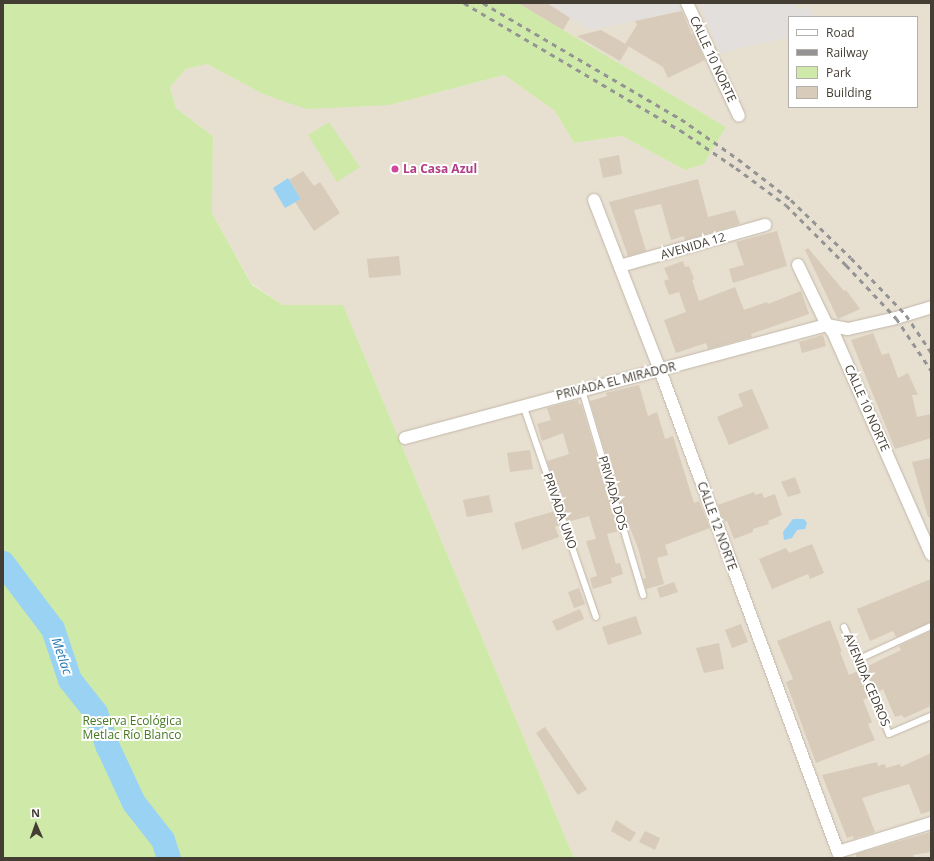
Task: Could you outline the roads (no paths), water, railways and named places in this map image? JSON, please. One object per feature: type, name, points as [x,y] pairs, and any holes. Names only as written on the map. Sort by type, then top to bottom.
[{"type":"street","name":"CALLE 10 NORTE","points":[[687,3],[740,116]]},
{"type":"street","name":"CALLE 12 NORTE","points":[[594,200],[660,370],[838,852],[931,823]]},
{"type":"street","name":"AVENIDA 12","points":[[620,266],[765,225]]},
{"type":"street","name":"CALLE 10 NORTE","points":[[798,264],[827,325],[833,332],[931,554]]},
{"type":"street","points":[[827,325],[848,329],[931,308]]},
{"type":"street","name":"PRIVADA EL MIRADOR","points":[[404,438],[827,325]]},
{"type":"lane","name":"PRIVADA DOS","points":[[582,390],[643,595]]},
{"type":"lane","name":"PRIVADA UNO","points":[[524,405],[596,617]]},
{"type":"lane","points":[[857,660],[931,626]]},
{"type":"lane","name":"AVENIDA CEDROS","points":[[844,627],[889,734],[931,716]]},
{"type":"water","points":[[288,178],[301,199],[285,208],[273,188]]},
{"type":"water","points":[[793,519],[804,519],[807,523],[805,529],[797,530],[792,538],[784,540],[783,532]]},
{"type":"waterway","name":"Metlac","points":[[3,563],[53,629],[70,680],[96,713],[108,747],[134,803],[163,840],[169,858]]},
{"type":"railway","points":[[464,3],[680,130],[736,168],[786,205],[896,318],[931,370]]},
{"type":"railway","points":[[483,3],[681,119],[738,159],[791,200],[851,258],[906,315],[931,352]]},
{"type":"place","name":"La Casa Azul","points":[[395,169]]},
{"type":"park label","name":"Reserva Ecológica Metlac Río Blanco","points":[[132,728]]}]
